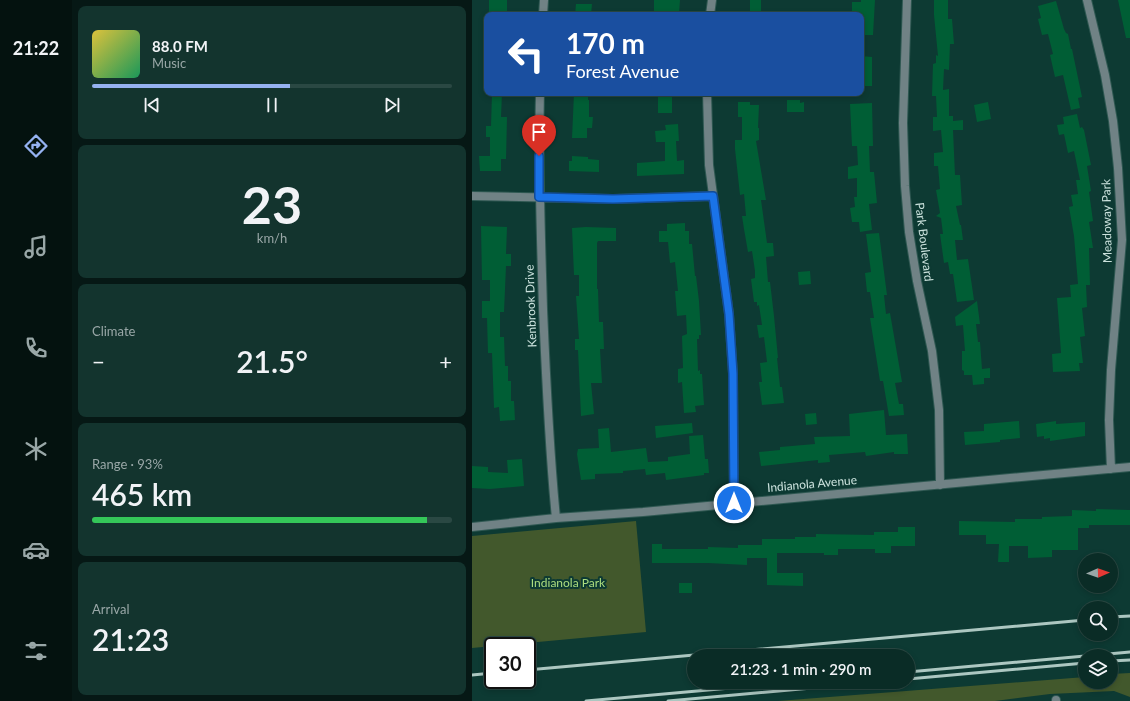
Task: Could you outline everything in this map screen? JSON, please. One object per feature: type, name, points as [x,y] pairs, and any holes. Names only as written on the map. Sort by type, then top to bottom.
[{"type":"street","points":[[543,12],[544,0]]},
{"type":"street","points":[[710,12],[712,0]]},
{"type":"street","name":"Park Boulevard","points":[[907,0],[903,123],[905,186],[913,260],[932,351],[939,410],[940,485]]},
{"type":"street","name":"Meadoway Park","points":[[1087,0],[1106,82],[1113,121],[1119,175],[1122,240],[1111,370],[1109,420],[1111,469]]},
{"type":"street","name":"Kenbrook Drive","points":[[540,96],[538,142],[539,197],[548,427],[556,518]]},
{"type":"street","points":[[707,96],[710,165],[729,314],[733,374],[734,503]]},
{"type":"street","points":[[472,196],[613,199],[713,196]]},
{"type":"street","name":"Indianola Avenue","points":[[472,527],[556,518],[643,512],[1130,467]]},
{"type":"green space","name":"Indianola Park","points":[[636,521],[646,632],[536,642],[536,637],[484,637],[484,647],[472,648],[472,536]]},
{"type":"green space","points":[[1130,673],[1130,697],[1114,691],[1050,694],[995,701],[778,701],[1078,678],[1078,689],[1118,689],[1118,674]]},
{"type":"building","points":[[489,0],[507,0],[507,12],[489,12]]},
{"type":"building","points":[[654,0],[680,0],[679,12],[654,12]]},
{"type":"building","points":[[750,0],[761,0],[761,12],[750,12]]},
{"type":"building","points":[[861,0],[875,0],[873,35],[864,35],[864,12],[852,12],[852,2],[861,2]]},
{"type":"building","points":[[934,0],[948,0],[948,19],[952,19],[954,44],[950,44],[949,70],[944,69],[943,90],[949,89],[949,116],[953,116],[953,121],[963,120],[963,130],[953,130],[955,175],[960,175],[962,205],[956,206],[963,240],[955,240],[957,260],[968,259],[974,300],[957,302],[953,274],[950,274],[948,262],[944,263],[940,234],[943,234],[941,218],[936,216],[940,213],[936,190],[940,189],[938,166],[934,166],[934,153],[943,152],[941,130],[933,131],[933,117],[937,117],[936,96],[932,96],[933,64],[936,63],[936,55],[938,56]]},
{"type":"building","points":[[1118,0],[1130,0],[1130,38],[1126,38]]},
{"type":"building","points":[[1056,1],[1064,29],[1068,34],[1082,97],[1078,98],[1080,108],[1071,110],[1063,75],[1055,77],[1050,55],[1053,54],[1048,34],[1042,35],[1038,19],[1041,18],[1038,6]]},
{"type":"building","points":[[576,4],[592,4],[591,12],[575,12]]},
{"type":"building","points":[[864,56],[872,57],[872,86],[864,86]]},
{"type":"building","points":[[492,96],[502,96],[501,117],[507,117],[506,159],[501,159],[501,171],[480,171],[479,156],[490,156],[490,137],[486,137],[486,126],[491,126]]},
{"type":"building","points":[[574,96],[588,96],[589,117],[593,117],[592,128],[587,128],[587,138],[572,138]]},
{"type":"building","points":[[658,96],[672,96],[672,113],[658,113]]},
{"type":"building","points":[[787,100],[800,100],[800,103],[804,102],[804,112],[787,112]]},
{"type":"building","points":[[738,102],[750,102],[750,105],[759,105],[759,140],[756,141],[766,200],[761,200],[767,243],[773,243],[774,256],[766,257],[768,282],[770,282],[774,316],[780,387],[782,387],[784,403],[762,405],[759,382],[762,382],[760,363],[767,362],[764,337],[759,338],[757,325],[762,325],[759,305],[757,306],[757,302],[754,302],[751,279],[755,278],[755,271],[752,251],[748,252],[742,216],[746,216],[744,194],[740,195],[735,149],[735,140],[742,140],[742,117],[738,117]]},
{"type":"building","points":[[988,102],[991,119],[977,122],[974,105]]},
{"type":"building","points":[[872,103],[873,146],[869,146],[870,172],[874,172],[877,203],[869,204],[872,230],[860,232],[859,222],[852,222],[850,208],[855,207],[854,197],[857,197],[857,178],[848,179],[848,167],[858,165],[857,146],[852,146],[850,104]]},
{"type":"building","points":[[1077,114],[1080,128],[1082,127],[1084,130],[1091,165],[1087,166],[1091,191],[1089,192],[1093,221],[1089,222],[1093,248],[1089,248],[1090,285],[1086,285],[1087,307],[1082,308],[1085,336],[1080,337],[1083,363],[1079,363],[1080,371],[1053,372],[1052,354],[1061,353],[1057,298],[1071,297],[1070,285],[1078,284],[1074,236],[1069,207],[1073,206],[1071,195],[1078,194],[1076,180],[1080,180],[1074,151],[1068,153],[1064,134],[1059,135],[1057,125],[1064,124],[1063,117]]},
{"type":"building","points":[[678,124],[679,141],[676,141],[677,161],[684,160],[684,174],[637,176],[637,163],[665,161],[665,142],[656,142],[655,131],[666,130],[665,125]]},
{"type":"building","points":[[572,156],[588,157],[588,159],[599,160],[599,172],[569,171],[569,161],[572,161]]},
{"type":"building","points":[[685,223],[685,231],[689,231],[689,244],[692,244],[699,301],[701,335],[699,335],[699,339],[697,339],[698,371],[700,370],[700,374],[702,374],[704,405],[695,406],[696,412],[684,413],[682,382],[678,383],[678,369],[683,368],[682,336],[687,334],[686,315],[677,316],[675,291],[678,291],[675,262],[670,263],[668,242],[659,242],[659,231],[667,231],[667,224]]},
{"type":"building","points":[[481,226],[507,227],[506,254],[511,254],[511,266],[506,266],[504,312],[500,312],[500,337],[504,337],[505,366],[508,366],[508,381],[511,381],[511,401],[514,401],[515,420],[500,421],[499,407],[494,408],[492,353],[488,353],[487,318],[482,318],[482,301],[490,301],[490,280],[482,280]]},
{"type":"building","points":[[572,228],[616,228],[616,241],[598,241],[597,243],[599,322],[603,322],[604,349],[600,349],[602,383],[591,383],[594,414],[581,416],[578,350],[575,350],[575,339],[579,339],[576,296],[579,296],[579,275],[574,275]]},
{"type":"building","points":[[879,233],[887,295],[884,295],[886,314],[890,313],[902,382],[895,383],[899,404],[903,404],[904,415],[889,416],[883,381],[880,381],[870,318],[874,318],[870,292],[867,292],[865,273],[871,272],[866,234]]},
{"type":"building","points":[[810,271],[811,284],[799,285],[798,272]]},
{"type":"building","points":[[977,301],[980,324],[976,324],[978,342],[980,342],[982,369],[990,368],[990,378],[984,378],[984,384],[973,385],[972,375],[964,375],[964,371],[962,370],[962,351],[965,351],[963,325],[956,326],[955,317]]},
{"type":"building","points":[[884,410],[886,435],[907,434],[908,454],[894,454],[894,452],[866,456],[865,452],[829,455],[830,462],[818,463],[818,460],[761,466],[759,452],[780,450],[780,447],[815,444],[814,437],[850,436],[849,414]]},
{"type":"building","points":[[816,413],[817,424],[806,425],[805,414]]},
{"type":"building","points":[[1019,421],[1020,438],[1000,440],[1000,442],[965,445],[964,432],[984,431],[984,424]]},
{"type":"building","points":[[1056,421],[1056,424],[1085,422],[1085,436],[1050,441],[1050,438],[1044,439],[1044,436],[1037,437],[1036,424]]},
{"type":"building","points":[[692,423],[693,433],[656,438],[655,426]]},
{"type":"building","points":[[609,428],[611,452],[646,448],[648,462],[668,461],[668,457],[690,454],[689,436],[703,435],[705,459],[708,459],[709,473],[666,480],[665,473],[646,475],[645,469],[623,471],[623,473],[595,474],[595,479],[581,480],[577,454],[578,449],[599,448],[598,429]]},
{"type":"building","points":[[522,459],[524,486],[490,489],[472,488],[472,466],[488,467],[488,472],[508,473],[507,460]]},
{"type":"building","points":[[1096,509],[1130,510],[1130,525],[1089,525],[1089,528],[1078,528],[1078,550],[1052,550],[1052,557],[1028,558],[1028,546],[1009,546],[1009,562],[998,562],[999,544],[986,544],[986,535],[959,535],[959,521],[1015,522],[1015,519],[1042,519],[1042,517],[1072,516],[1072,510],[1096,511]]},
{"type":"building","points":[[898,527],[915,527],[915,546],[891,546],[891,553],[875,553],[875,549],[838,549],[838,555],[824,555],[824,553],[777,553],[777,573],[803,573],[803,586],[767,585],[767,558],[747,558],[747,565],[652,563],[652,544],[662,544],[662,549],[708,549],[708,547],[738,548],[738,545],[762,545],[762,539],[795,539],[795,537],[816,537],[816,534],[874,535],[874,532],[898,532]]},
{"type":"building","points":[[679,583],[692,583],[692,593],[679,593]]},
{"type":"railway","points":[[1118,617],[1130,616]]},
{"type":"railway","points":[[536,669],[1078,621]]},
{"type":"railway","points":[[1118,653],[1130,652]]},
{"type":"railway","points":[[915,671],[1078,657]]},
{"type":"railway","points":[[1118,661],[1130,660]]},
{"type":"railway","points":[[915,678],[1078,664]]},
{"type":"railway","points":[[472,675],[484,674]]},
{"type":"railway","points":[[586,701],[719,689]]},
{"type":"railway","points":[[668,701],[801,689]]},
{"type":"route","points":[[539,156],[539,197],[613,199],[713,196],[729,314],[733,374],[734,503]]}]
